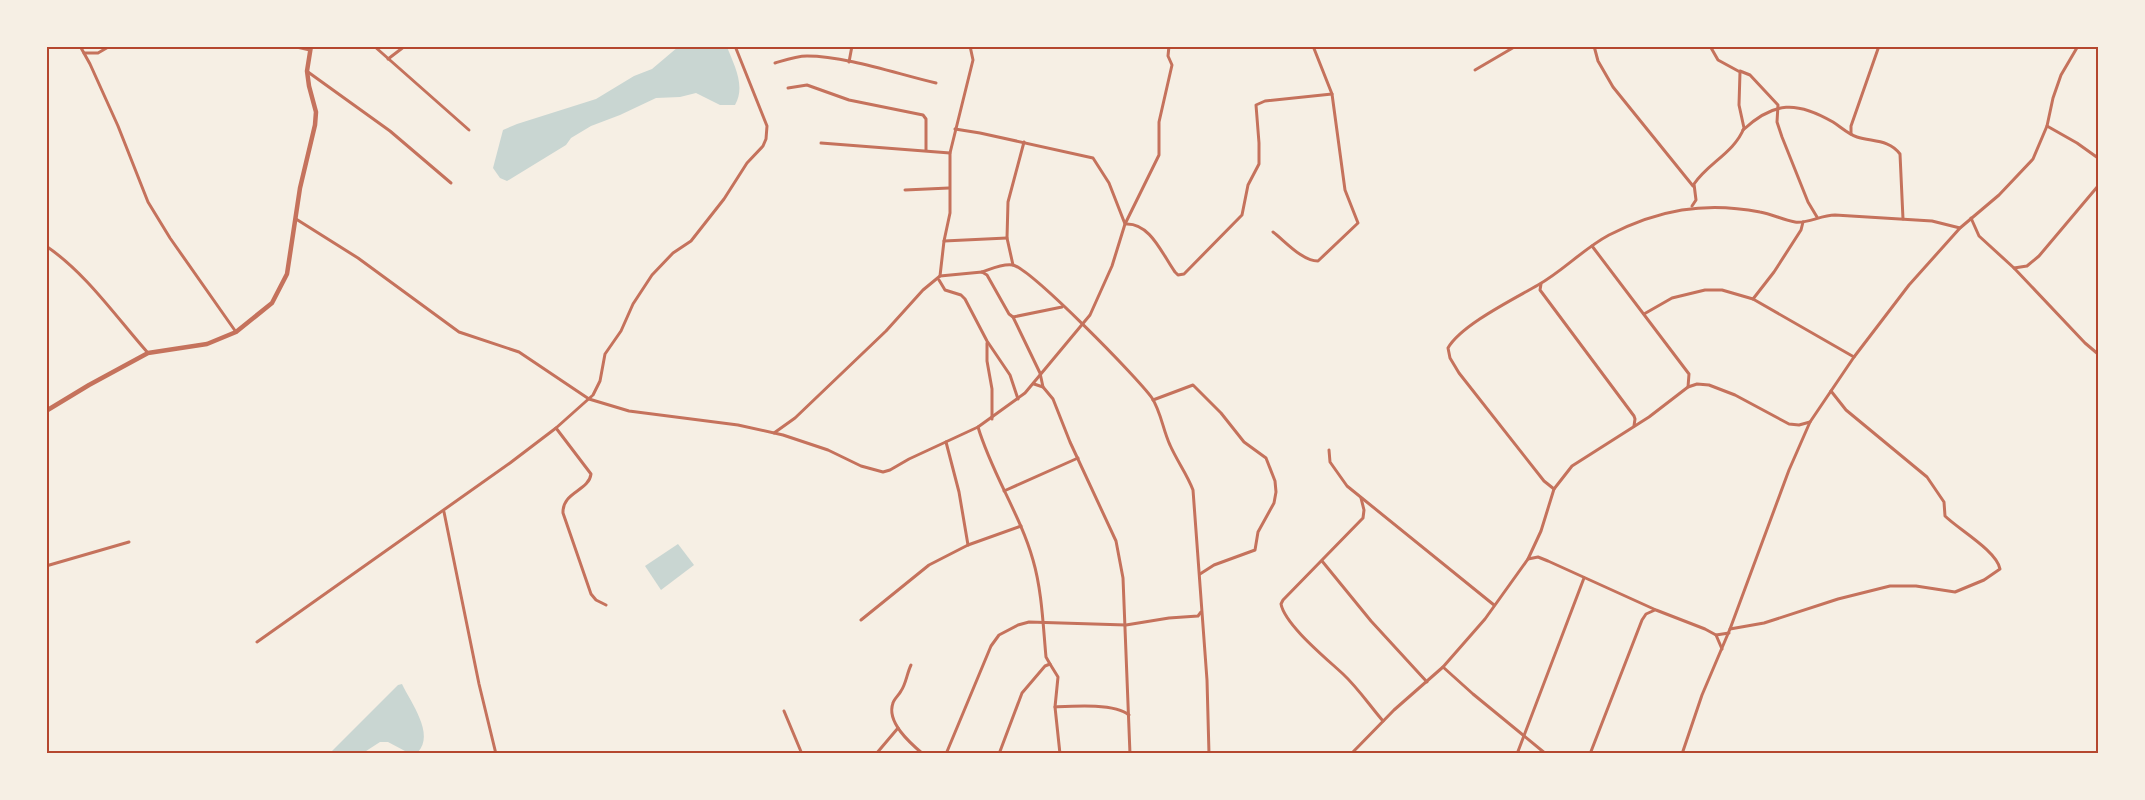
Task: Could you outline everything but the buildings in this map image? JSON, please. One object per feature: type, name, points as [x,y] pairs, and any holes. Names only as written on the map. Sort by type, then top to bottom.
[{"type":"street","points":[[80,46],[118,126],[148,202],[236,332]]},
{"type":"street","points":[[84,53],[98,53],[110,46]]},
{"type":"street","points":[[46,411],[148,353],[207,344],[236,332],[260,314],[278,295],[290,262],[300,188],[315,125],[316,111],[307,71],[311,48],[292,46]]},
{"type":"street","points":[[374,46],[469,130]]},
{"type":"street","points":[[388,59],[405,46]]},
{"type":"street","points":[[257,642],[334,586],[444,512],[556,428],[589,399],[600,381],[605,354],[621,331],[627,313],[643,288],[668,258],[691,241],[766,139],[767,126],[735,46]]},
{"type":"street","points":[[849,62],[852,46]]},
{"type":"street","points":[[970,46],[973,60],[950,153],[950,213],[939,278],[945,290],[961,295],[965,299],[987,341],[1010,375],[1018,399]]},
{"type":"street","points":[[295,218],[358,258],[459,332],[519,352],[589,399],[628,411],[738,425],[774,433],[811,443],[861,466],[883,472],[992,419],[1034,383],[1040,373],[1083,325],[1099,299],[1125,224],[1159,154],[1159,122],[1172,65],[1168,56],[1169,46]]},
{"type":"street","points":[[1273,232],[1305,256],[1318,261],[1357,226],[1358,220],[1349,201],[1344,181],[1332,94],[1313,46]]},
{"type":"street","points":[[1475,70],[1516,46]]},
{"type":"street","points":[[1594,46],[1598,61],[1613,87],[1693,186],[1696,200],[1691,207]]},
{"type":"street","points":[[1710,46],[1718,60],[1749,75],[1778,105],[1777,122],[1782,137],[1808,202],[1817,217]]},
{"type":"street","points":[[1851,134],[1851,126],[1880,46]]},
{"type":"street","points":[[1682,753],[1702,695],[1730,631],[1789,470],[1810,422],[1854,357],[1909,285],[1960,228],[2000,195],[2033,159],[2047,126],[2061,75],[2078,46]]},
{"type":"street","points":[[775,63],[805,56],[849,62],[936,83]]},
{"type":"street","points":[[1739,70],[1741,74],[1739,105],[1743,130]]},
{"type":"street","points":[[307,71],[390,131],[451,183]]},
{"type":"street","points":[[788,88],[807,85],[849,100],[924,115],[926,150]]},
{"type":"street","points":[[1125,224],[1134,224],[1146,230],[1175,272],[1178,275],[1184,274],[1242,215],[1248,185],[1259,164],[1256,105],[1265,101],[1332,94]]},
{"type":"street","points":[[1693,186],[1699,177],[1725,156],[1743,130],[1755,120],[1778,108],[1803,108],[1851,134],[1886,143],[1898,152],[1903,219]]},
{"type":"street","points":[[2047,126],[2098,158]]},
{"type":"street","points":[[955,129],[1093,158],[1109,183],[1125,224]]},
{"type":"street","points":[[1013,266],[1007,238],[1008,202],[1024,142]]},
{"type":"street","points":[[821,143],[950,153]]},
{"type":"street","points":[[2014,268],[2027,266],[2039,256],[2098,186]]},
{"type":"street","points":[[905,190],[949,189]]},
{"type":"street","points":[[1554,489],[1544,481],[1459,373],[1448,353],[1450,343],[1457,337],[1483,318],[1542,283],[1592,246],[1646,219],[1691,207],[1761,212],[1796,222],[1835,215],[1932,221],[1960,228]]},
{"type":"street","points":[[1971,218],[1979,236],[2014,268],[2098,354]]},
{"type":"street","points":[[1753,299],[1774,272],[1801,230],[1803,222]]},
{"type":"street","points":[[944,241],[1007,238]]},
{"type":"street","points":[[46,246],[60,254],[148,353]]},
{"type":"street","points":[[1592,246],[1689,374],[1688,387]]},
{"type":"street","points":[[774,433],[795,418],[879,337],[923,290],[939,278],[982,272],[995,267],[1013,266],[1035,280],[1083,325],[1153,400],[1173,451],[1194,490],[1207,680],[1209,753]]},
{"type":"street","points":[[982,272],[987,275],[1009,314],[1013,317],[1040,373],[1043,387]]},
{"type":"street","points":[[1542,283],[1540,290],[1634,416],[1633,428]]},
{"type":"street","points":[[1644,314],[1672,298],[1705,290],[1722,290],[1753,299],[1854,357]]},
{"type":"street","points":[[1013,317],[1064,307]]},
{"type":"street","points":[[987,341],[987,361],[992,389],[992,419]]},
{"type":"street","points":[[1034,383],[1043,387],[1053,399],[1116,541],[1121,559],[1130,753]]},
{"type":"street","points":[[1351,753],[1467,642],[1528,559],[1554,489],[1572,466],[1633,428],[1688,387],[1697,384],[1709,385],[1735,395],[1789,424],[1799,425],[1810,422]]},
{"type":"street","points":[[1153,400],[1192,385],[1221,412],[1244,442],[1266,458],[1275,481],[1274,502],[1258,532],[1255,550],[1214,565],[1200,574]]},
{"type":"street","points":[[1533,548],[1539,557],[1716,635],[1880,588],[1916,586],[1955,592],[2000,570],[2000,566],[1990,555],[1945,516],[1944,502],[1927,477],[1846,410],[1831,391]]},
{"type":"street","points":[[978,427],[984,447],[1021,526],[1037,574],[1047,657],[1058,677],[1055,707],[1060,753]]},
{"type":"street","points":[[556,428],[591,474],[589,481],[567,498],[563,506],[563,513],[591,594],[596,600],[606,605]]},
{"type":"street","points":[[946,442],[959,492],[968,545]]},
{"type":"street","points":[[1329,450],[1333,466],[1347,486],[1494,605]]},
{"type":"street","points":[[1004,491],[1078,458]]},
{"type":"street","points":[[1361,498],[1363,518],[1283,600],[1281,609],[1316,650],[1344,675],[1383,721]]},
{"type":"street","points":[[444,512],[479,684],[496,753]]},
{"type":"street","points":[[861,620],[929,565],[968,545],[1021,526]]},
{"type":"street","points":[[46,566],[129,542]]},
{"type":"street","points":[[1528,559],[1539,557]]},
{"type":"street","points":[[1322,561],[1371,621],[1427,681]]},
{"type":"street","points":[[1517,753],[1584,578]]},
{"type":"street","points":[[1590,753],[1642,620],[1646,614],[1656,610]]},
{"type":"street","points":[[946,753],[999,635],[1018,626],[1042,622],[1125,625],[1198,616],[1202,612]]},
{"type":"street","points":[[1716,635],[1722,650]]},
{"type":"street","points":[[999,753],[1022,693],[1045,666],[1050,664]]},
{"type":"street","points":[[911,665],[903,690],[893,703],[892,710],[898,728],[923,753]]},
{"type":"street","points":[[1443,667],[1546,753]]},
{"type":"street","points":[[1055,707],[1117,709],[1127,712],[1130,716]]},
{"type":"street","points":[[784,711],[802,753]]},
{"type":"street","points":[[876,753],[898,728]]},
{"type":"shaded area","points":[[678,47],[727,47],[736,68],[739,83],[735,105],[720,105],[696,93],[680,97],[656,98],[591,126],[571,138],[566,145],[507,181],[500,178],[493,168],[503,130],[596,99],[634,76],[652,69]]},
{"type":"shaded area","points":[[678,544],[694,565],[661,590],[645,566]]},
{"type":"shaded area","points":[[402,684],[416,709],[423,728],[423,745],[418,752],[405,751],[388,742],[380,742],[363,753],[330,753],[398,685]]}]
